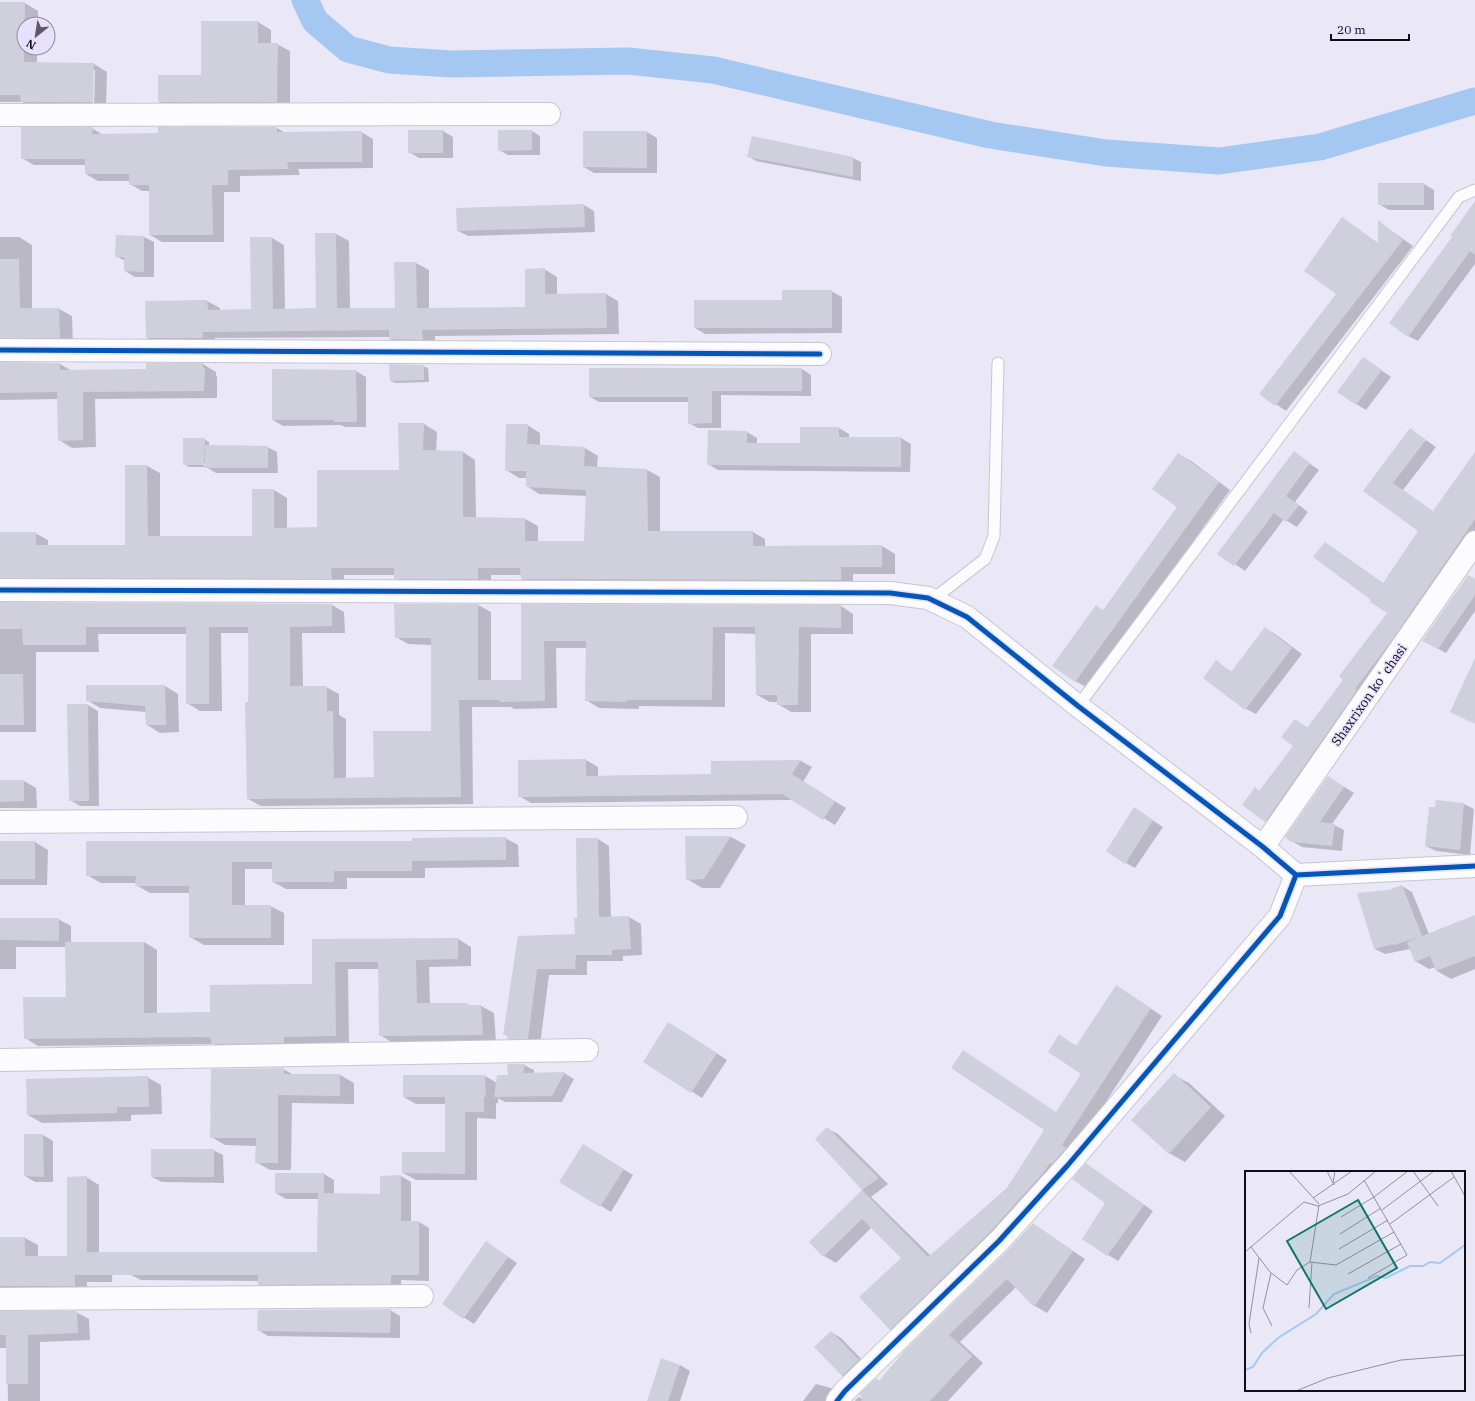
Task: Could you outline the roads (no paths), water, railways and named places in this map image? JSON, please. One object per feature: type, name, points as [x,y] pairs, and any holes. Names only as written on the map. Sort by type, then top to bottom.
[{"type":"street","points":[[0,115],[549,114]]},
{"type":"street","points":[[0,350],[820,354]]},
{"type":"street","name":"Shaxrixon koʻchasi","points":[[1263,847],[1475,542]]},
{"type":"street","points":[[0,590],[890,593],[928,598],[967,617],[1078,706],[1263,847],[1296,875],[1475,866]]},
{"type":"street","points":[[0,822],[736,817]]},
{"type":"street","points":[[837,1401],[845,1391],[999,1241],[1067,1166],[1280,916],[1296,875]]},
{"type":"street","points":[[0,1060],[587,1050]]},
{"type":"street","points":[[0,1299],[422,1296]]},
{"type":"lane","points":[[1078,706],[1459,197],[1475,190]]},
{"type":"lane","points":[[932,600],[985,559],[994,536],[998,363]]},
{"type":"waterway","points":[[305,0],[315,21],[348,49],[389,60],[452,64],[628,61],[713,70],[990,135],[1106,153],[1219,161],[1320,147],[1475,101]]}]
